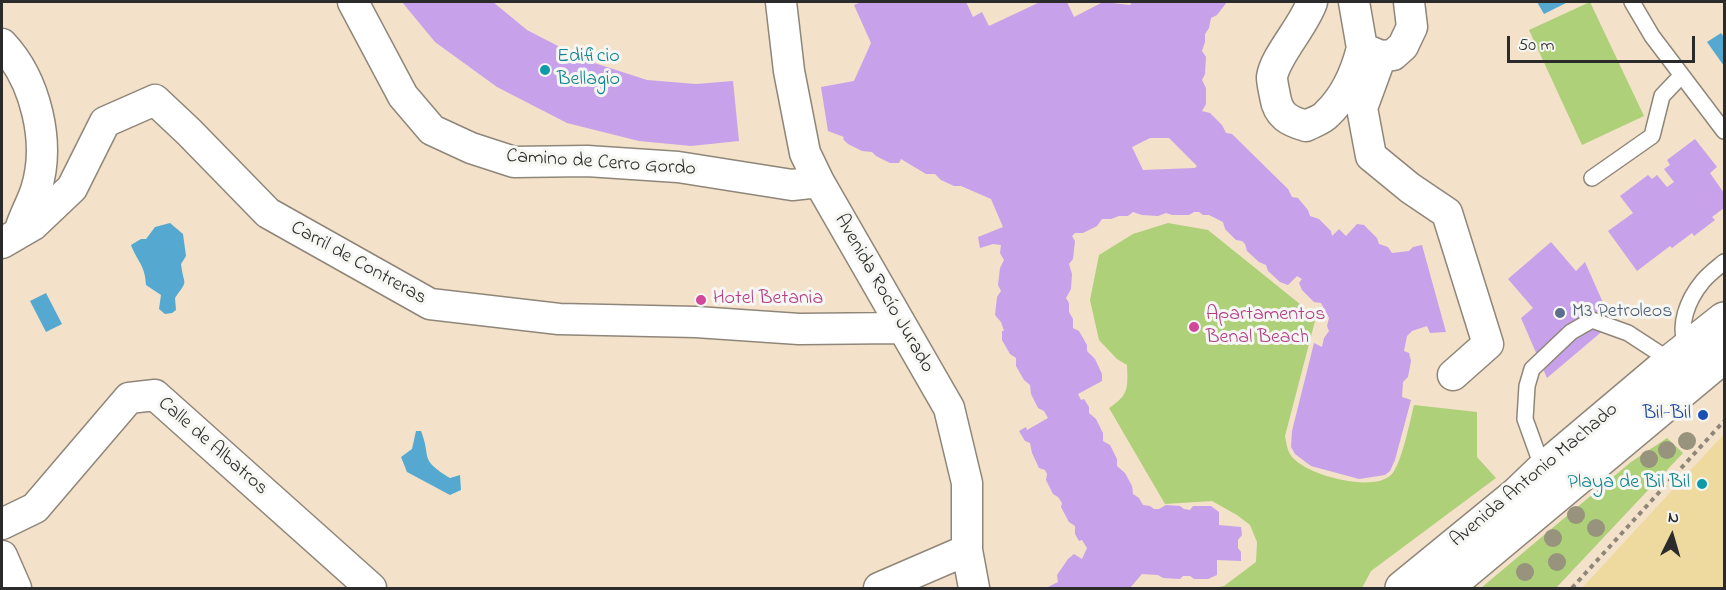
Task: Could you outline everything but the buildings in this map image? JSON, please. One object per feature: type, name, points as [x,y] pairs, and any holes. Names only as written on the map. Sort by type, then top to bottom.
[{"type":"main road","name":"Avenida Antonio Machado","points":[[1402,588],[1517,494],[1543,469],[1679,354],[1725,319]]},
{"type":"main road","name":"Avenida Antonio Machado","points":[[1446,588],[1725,356]]},
{"type":"street","name":"Camino de Cerro Gordo","points":[[353,2],[403,96],[432,130],[471,148],[514,162],[598,161],[678,167],[792,185],[819,182]]},
{"type":"street","name":"Avenida Rocío Jurado","points":[[781,2],[789,71],[805,153],[901,328],[949,408],[967,483],[967,550],[974,588]]},
{"type":"street","points":[[1311,2],[1308,13],[1281,57],[1272,77],[1276,105],[1288,121],[1306,126],[1326,116],[1343,95],[1358,66],[1372,52]]},
{"type":"street","points":[[1354,2],[1372,52],[1362,108],[1371,156],[1410,188],[1447,213],[1488,344],[1453,375]]},
{"type":"street","points":[[1372,52],[1393,54],[1403,46],[1412,27],[1409,2]]},
{"type":"street","points":[[2,44],[11,54],[27,82],[39,114],[41,136],[40,170],[36,190],[23,218],[10,238]]},
{"type":"street","name":"Carril de Contreras","points":[[10,238],[33,225],[72,188],[105,122],[155,100],[268,213],[430,304],[559,319],[696,322],[799,329],[901,328]]},
{"type":"street","name":"Calle de Albatros","points":[[2,524],[35,508],[129,398],[155,395],[371,588]]},
{"type":"street","points":[[879,588],[967,550]]},
{"type":"street","points":[[2,556],[16,588]]},
{"type":"lane","points":[[1632,2],[1652,36],[1725,131]]},
{"type":"lane","points":[[1592,178],[1652,135],[1662,96],[1681,76]]},
{"type":"lane","points":[[1543,469],[1526,418],[1527,386],[1532,369],[1571,332],[1592,320],[1679,354],[1686,309],[1702,282],[1725,262]]},
{"type":"path","points":[[1572,588],[1725,421]]},
{"type":"green space","points":[[1590,2],[1644,116],[1582,145],[1529,30]]},
{"type":"green space","points":[[1168,223],[1208,230],[1316,317],[1285,436],[1289,452],[1297,462],[1322,475],[1338,479],[1354,482],[1382,480],[1391,475],[1398,463],[1414,405],[1477,412],[1477,457],[1496,478],[1371,571],[1362,588],[1214,588],[1224,586],[1256,562],[1257,542],[1250,525],[1212,501],[1165,504],[1109,408],[1124,395],[1127,365],[1117,359],[1099,340],[1090,300],[1099,255],[1133,234]]},
{"type":"green space","points":[[1667,438],[1683,453],[1556,588],[1481,588],[1631,462]]},
{"type":"sand","name":"Playa de Bil Bil","points":[[1724,434],[1724,588],[1582,588]]},
{"type":"water","points":[[1537,2],[1568,2],[1544,14]]},
{"type":"water","points":[[1721,33],[1724,37],[1724,66],[1707,42]]},
{"type":"water","points":[[170,223],[183,234],[186,256],[181,264],[184,282],[175,298],[176,310],[165,314],[159,309],[161,295],[146,285],[143,268],[131,245],[141,239],[146,239],[155,227]]},
{"type":"water","points":[[46,293],[62,324],[46,332],[30,301]]},
{"type":"water","points":[[416,431],[421,431],[428,457],[434,466],[450,478],[460,475],[461,490],[450,495],[407,472],[401,457],[412,449]]},
{"type":"place","name":"Edificio Bellagio","points":[[545,70]]},
{"type":"place","name":"Hotel Betania","points":[[701,300]]},
{"type":"place","name":"M3 Petroleos","points":[[1560,313]]},
{"type":"place","name":"Apartamentos Benal Beach","points":[[1194,327]]},
{"type":"place","name":"Bil-Bil","points":[[1703,415]]},
{"type":"place","name":"Playa de Bil Bil","points":[[1702,484]]}]
